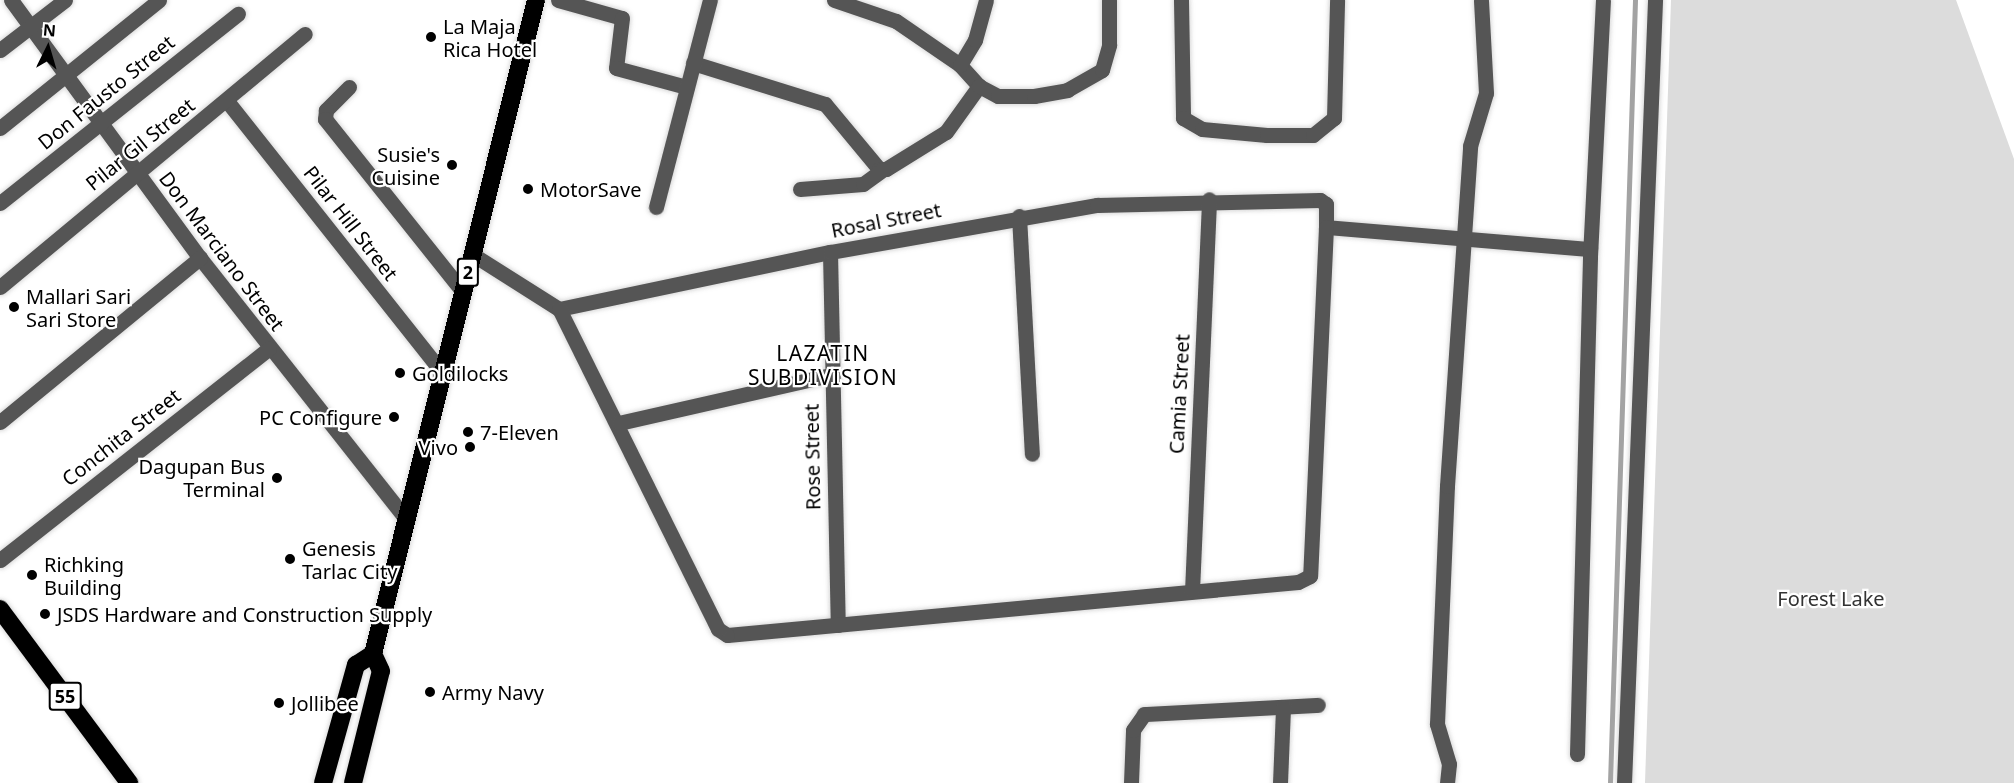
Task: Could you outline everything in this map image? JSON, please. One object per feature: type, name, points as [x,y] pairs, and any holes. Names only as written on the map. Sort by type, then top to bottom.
[{"type":"highway","name":"2","points":[[353,783],[381,671],[373,654],[536,0]]},
{"type":"highway","name":"55","points":[[0,610],[124,781]]},
{"type":"highway","name":"2","points":[[323,783],[356,665],[373,654]]},
{"type":"street","name":"Don Marciano Street","points":[[11,0],[200,258],[407,520]]},
{"type":"street","points":[[0,50],[65,0]]},
{"type":"street","points":[[0,128],[159,0]]},
{"type":"street","points":[[558,0],[622,18],[616,68],[687,87]]},
{"type":"street","points":[[656,207],[710,0]]},
{"type":"street","points":[[834,0],[869,4],[960,65],[979,86],[1006,97],[1087,82],[1102,70],[1108,58],[1109,0]]},
{"type":"street","points":[[960,65],[975,40],[986,0]]},
{"type":"street","points":[[1181,0],[1184,118],[1202,129],[1267,135],[1313,135],[1334,118],[1336,0]]},
{"type":"street","points":[[1447,783],[1449,764],[1437,724],[1439,668],[1462,238],[1470,146],[1486,93],[1481,0]]},
{"type":"street","points":[[1577,754],[1590,249],[1603,0]]},
{"type":"street","points":[[1624,783],[1655,0]]},
{"type":"street","name":"Don Fausto Street","points":[[0,203],[238,14]]},
{"type":"street","name":"Pilar Gil Street","points":[[0,287],[305,34]]},
{"type":"street","points":[[693,63],[825,104],[882,170]]},
{"type":"street","points":[[800,189],[852,186],[882,170],[946,132],[979,86]]},
{"type":"street","points":[[349,87],[326,110],[325,119],[463,292]]},
{"type":"street","name":"Pilar Hill Street","points":[[227,101],[442,372]]},
{"type":"street","name":"Rosal Street","points":[[559,309],[830,252],[1019,216],[1097,205],[1209,199],[1317,199],[1326,204],[1326,227]]},
{"type":"street","name":"Camia Street","points":[[1192,591],[1209,199]]},
{"type":"street","points":[[1019,216],[1032,454]]},
{"type":"street","points":[[472,254],[559,309],[618,423],[718,628],[731,635],[1192,591],[1310,576],[1326,227],[1590,249]]},
{"type":"street","name":"Rose Street","points":[[830,252],[838,625]]},
{"type":"street","points":[[0,422],[200,258]]},
{"type":"street","name":"Conchita Street","points":[[0,560],[269,348]]},
{"type":"street","points":[[618,423],[831,375]]},
{"type":"street","points":[[1131,783],[1133,730],[1144,714],[1318,705]]},
{"type":"street","points":[[1280,783],[1283,707]]},
{"type":"green space","name":"Forest Lake","points":[[1671,0],[1956,0],[2014,159],[2014,783],[1645,783]]},
{"type":"waterway","points":[[1610,783],[1635,0]]},
{"type":"place","name":"La Maja Rica Hotel","points":[[431,37]]},
{"type":"place","name":"Susie's Cuisine","points":[[452,165]]},
{"type":"place","name":"MotorSave","points":[[528,189]]},
{"type":"place","name":"Mallari Sari Sari Store","points":[[14,307]]},
{"type":"place","name":"Goldilocks","points":[[400,373]]},
{"type":"place","name":"PC Configure","points":[[394,417]]},
{"type":"place","name":"7-Eleven","points":[[468,432]]},
{"type":"place","name":"Vivo","points":[[470,447]]},
{"type":"place","name":"Dagupan Bus Terminal","points":[[277,478]]},
{"type":"place","name":"Genesis Tarlac City","points":[[290,559]]},
{"type":"place","name":"Richking Building","points":[[32,575]]},
{"type":"place","name":"JSDS Hardware and Construction Supply","points":[[45,614]]},
{"type":"place","name":"Army Navy","points":[[430,692]]},
{"type":"place","name":"Jollibee","points":[[279,703]]},
{"type":"district","name":"LAZATIN SUBDIVISION","points":[[823,365]]}]
